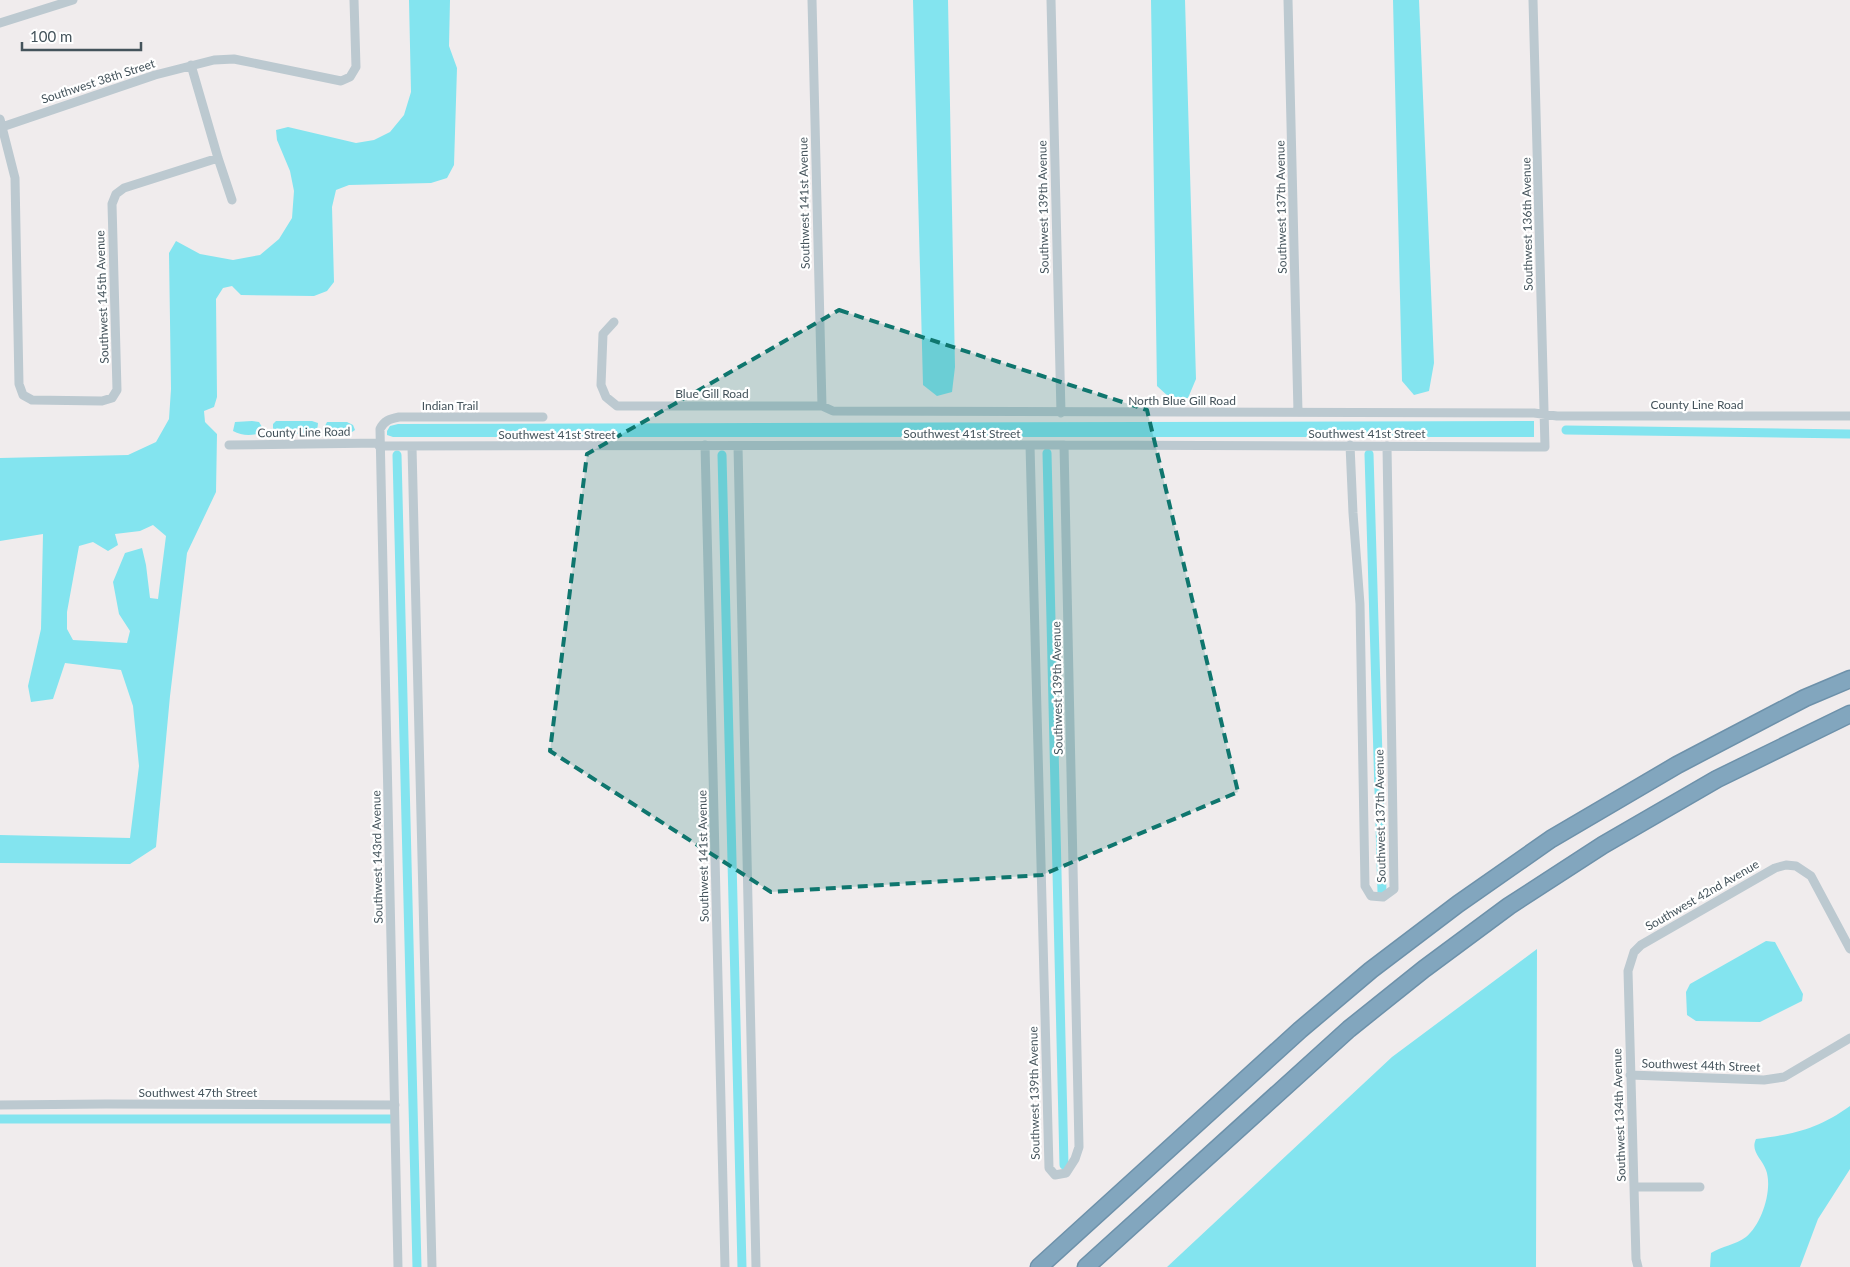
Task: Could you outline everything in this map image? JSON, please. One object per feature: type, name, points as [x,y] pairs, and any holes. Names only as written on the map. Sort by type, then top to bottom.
[{"type":"highway","points":[[1039,1267],[1300,1030],[1371,970],[1458,904],[1551,839],[1677,765],[1805,698],[1850,679]]},
{"type":"highway","points":[[1086,1267],[1349,1029],[1424,969],[1509,906],[1604,845],[1717,779],[1850,714]]},
{"type":"street","points":[[0,23],[72,0]]},
{"type":"street","name":"Southwest 38th Street","points":[[1,123],[155,75],[214,60],[234,59],[329,80],[340,81],[350,78],[356,67],[354,0]]},
{"type":"street","name":"Southwest 141st Avenue","points":[[812,0],[822,406]]},
{"type":"street","name":"Southwest 139th Avenue","points":[[1051,0],[1060,413]]},
{"type":"street","name":"Southwest 137th Avenue","points":[[1288,0],[1298,412]]},
{"type":"street","name":"Southwest 136th Avenue","points":[[1533,0],[1545,447]]},
{"type":"street","points":[[191,65],[232,200]]},
{"type":"street","name":"Southwest 145th Avenue","points":[[1,123],[15,178],[20,384],[23,395],[32,400],[102,401],[112,398],[117,390],[112,204],[116,194],[124,188],[218,158]]},
{"type":"street","name":"Blue Gill Road","points":[[614,322],[603,334],[601,385],[606,397],[617,406],[822,406]]},
{"type":"street","name":"North Blue Gill Road","points":[[822,406],[834,411],[1544,414]]},
{"type":"street","name":"County Line Road","points":[[1544,414],[1557,416],[1850,416]]},
{"type":"street","name":"Indian Trail","points":[[379,445],[380,429],[383,423],[399,417],[543,418]]},
{"type":"street","name":"County Line Road","points":[[229,445],[379,445]]},
{"type":"street","name":"Southwest 41st Street","points":[[379,445],[412,447],[1064,445],[1545,447]]},
{"type":"street","name":"Southwest 143rd Avenue","points":[[379,445],[398,1267]]},
{"type":"street","name":"Southwest 141st Avenue","points":[[705,445],[726,1267]]},
{"type":"street","name":"Southwest 139th Avenue","points":[[1030,445],[1049,1168],[1055,1175],[1066,1172],[1075,1160],[1079,1147],[1064,445]]},
{"type":"street","points":[[738,446],[756,1267]]},
{"type":"street","name":"Southwest 137th Avenue","points":[[1350,446],[1360,604],[1366,886],[1371,896],[1383,897],[1394,889],[1387,446]]},
{"type":"street","points":[[412,447],[432,1267]]},
{"type":"street","name":"Southwest 42nd Avenue","points":[[1630,962],[1634,952],[1641,945],[1775,868],[1786,865],[1796,866],[1811,876],[1850,949]]},
{"type":"street","name":"Southwest 134th Avenue","points":[[1630,962],[1628,971],[1630,1075],[1636,1259],[1638,1267]]},
{"type":"street","name":"Southwest 44th Street","points":[[1630,1075],[1764,1080],[1784,1077],[1850,1038]]},
{"type":"street","name":"Southwest 47th Street","points":[[0,1105],[395,1105]]},
{"type":"street","points":[[1634,1187],[1700,1187]]},
{"type":"highlighted area","points":[[839,310],[1147,410],[1238,792],[1042,875],[771,892],[550,751],[587,454]]},
{"type":"water","points":[[409,0],[450,0],[449,46],[457,68],[454,165],[447,178],[431,183],[349,185],[336,190],[332,207],[334,282],[327,291],[314,296],[241,295],[232,286],[223,288],[216,299],[217,397],[214,407],[204,411],[205,422],[217,434],[216,492],[187,553],[170,696],[156,847],[130,864],[0,863],[0,835],[130,838],[139,766],[133,706],[121,670],[65,663],[53,699],[31,702],[28,686],[41,629],[43,534],[0,541],[0,458],[128,455],[156,442],[169,419],[171,389],[169,253],[176,241],[200,254],[233,260],[260,255],[279,239],[292,218],[294,191],[290,171],[277,140],[276,130],[288,127],[356,143],[374,140],[390,132],[404,115],[411,92]],"holes":[[[153,525],[166,536],[158,599],[150,598],[142,548],[125,553],[113,582],[119,614],[130,631],[127,643],[73,640],[67,629],[67,612],[79,546],[93,542],[108,551],[118,545],[115,534],[140,531]]]},
{"type":"water","points":[[913,0],[948,0],[955,367],[952,392],[937,396],[923,385]]},
{"type":"water","points":[[1151,0],[1185,0],[1196,379],[1188,398],[1170,398],[1157,386]]},
{"type":"water","points":[[1393,0],[1419,0],[1434,363],[1429,391],[1414,395],[1402,381]]},
{"type":"water","points":[[276,421],[312,421],[318,423],[317,432],[314,434],[278,434],[273,430],[273,424]]},
{"type":"water","points":[[1534,421],[1534,437],[393,437],[387,435],[390,426],[398,424]]},
{"type":"water","points":[[235,422],[259,422],[262,427],[261,433],[247,435],[233,431]]},
{"type":"water","points":[[327,422],[347,422],[353,425],[355,430],[352,432],[329,433],[325,426]]},
{"type":"water","points":[[1766,941],[1775,942],[1803,994],[1802,1001],[1760,1022],[1696,1021],[1687,1015],[1686,992],[1690,984]]},
{"type":"water","points":[[1537,949],[1536,1267],[1167,1267],[1392,1057]]},
{"type":"water","points":[[1850,1106],[1850,1169],[1818,1219],[1800,1267],[1710,1267],[1711,1253],[1746,1237],[1757,1224],[1765,1206],[1768,1178],[1766,1170],[1755,1151],[1756,1139],[1806,1129],[1827,1120]]},
{"type":"waterway","points":[[1566,430],[1850,434]]},
{"type":"waterway","points":[[1047,453],[1064,1165]]},
{"type":"waterway","points":[[1369,454],[1382,892]]},
{"type":"waterway","points":[[397,455],[417,1267]]},
{"type":"waterway","points":[[722,455],[742,1267]]},
{"type":"waterway","points":[[0,1119],[390,1119]]}]
